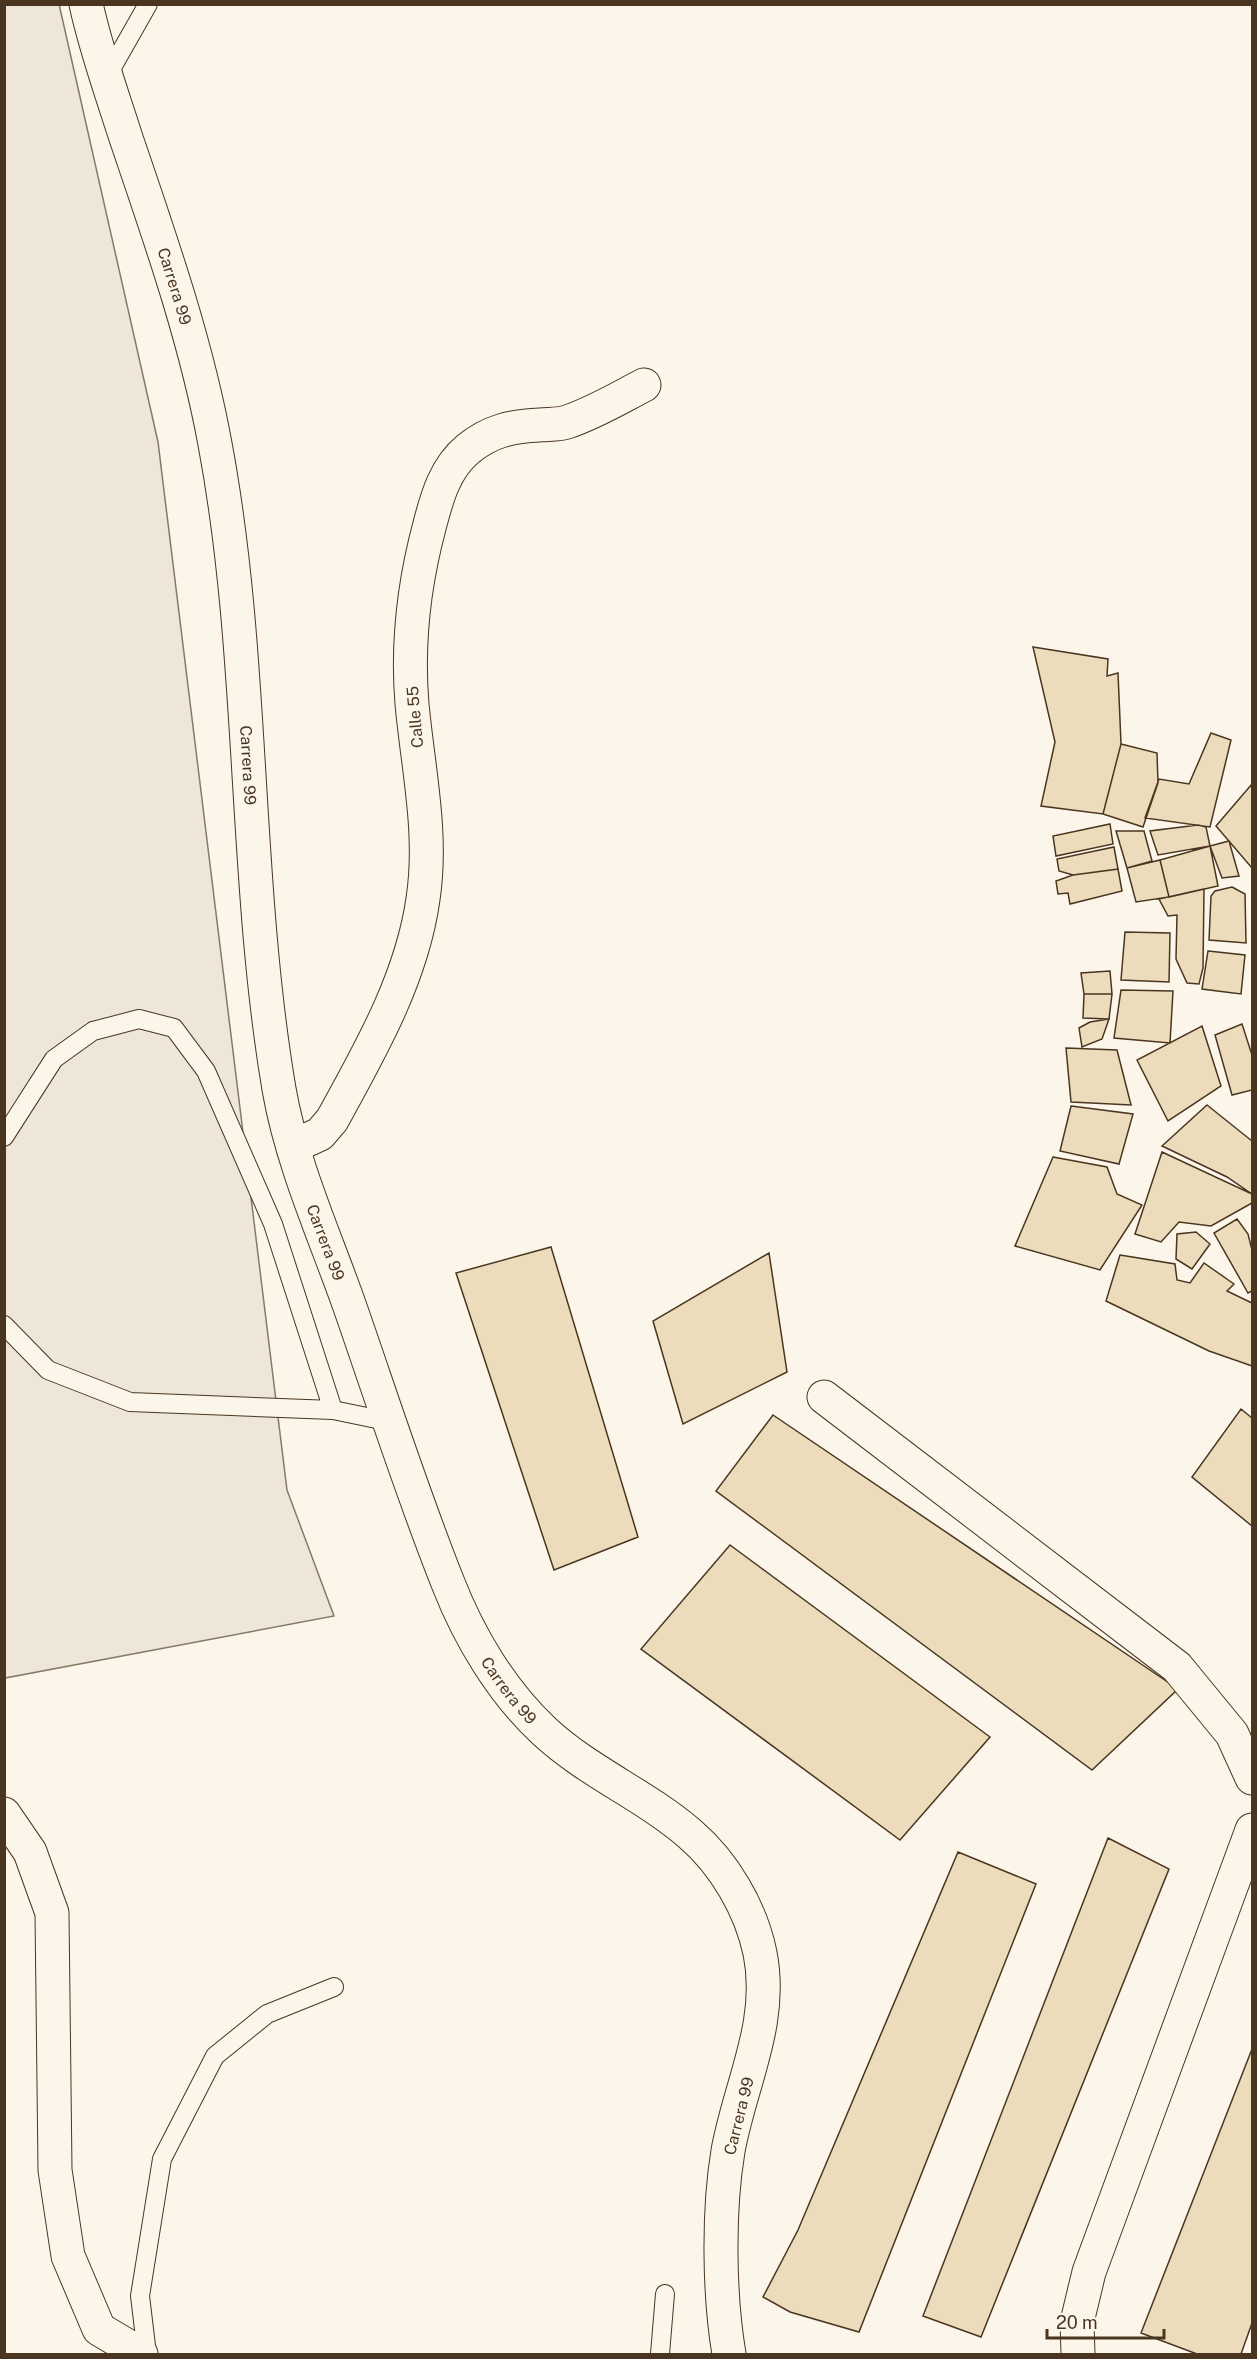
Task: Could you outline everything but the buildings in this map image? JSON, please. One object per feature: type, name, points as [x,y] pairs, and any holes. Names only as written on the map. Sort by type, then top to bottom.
[{"type":"street","name":"Carrera 99","points":[[86,4],[106,78],[186,326],[215,442],[238,602],[267,1000],[281,1101],[294,1146],[449,1586],[469,1628],[512,1696],[542,1730],[576,1758],[693,1836],[732,1885],[751,1920],[761,1958],[764,2000],[759,2038],[738,2110],[724,2183],[723,2264],[729,2355]]},
{"type":"street","name":"Calle 55","points":[[294,1146],[320,1134],[332,1120],[384,1019],[403,976],[417,932],[423,900],[427,834],[412,704],[412,628],[417,581],[438,493],[455,463],[482,439],[516,426],[564,423],[644,385]]},
{"type":"street","points":[[824,1396],[1177,1667],[1233,1734],[1252,1778]]},
{"type":"street","points":[[4,1814],[30,1852],[52,1913],[55,2170],[68,2256],[99,2329],[141,2355]]},
{"type":"street","points":[[1078,2355],[1077,2322],[1089,2272],[1252,1830]]},
{"type":"lane","points":[[106,78],[148,4]]},
{"type":"lane","points":[[4,1137],[54,1059],[93,1031],[139,1019],[174,1029],[206,1071],[273,1224],[333,1410]]},
{"type":"lane","points":[[4,1324],[48,1370],[130,1402],[333,1410],[391,1422]]},
{"type":"lane","points":[[147,2355],[140,2296],[162,2159],[215,2056],[267,2014],[334,1987]]},
{"type":"lane","points":[[660,2355],[665,2294]]},
{"type":"shaded area","points":[[59,4],[158,442],[287,1490],[334,1616],[5,1678],[4,5]]}]
